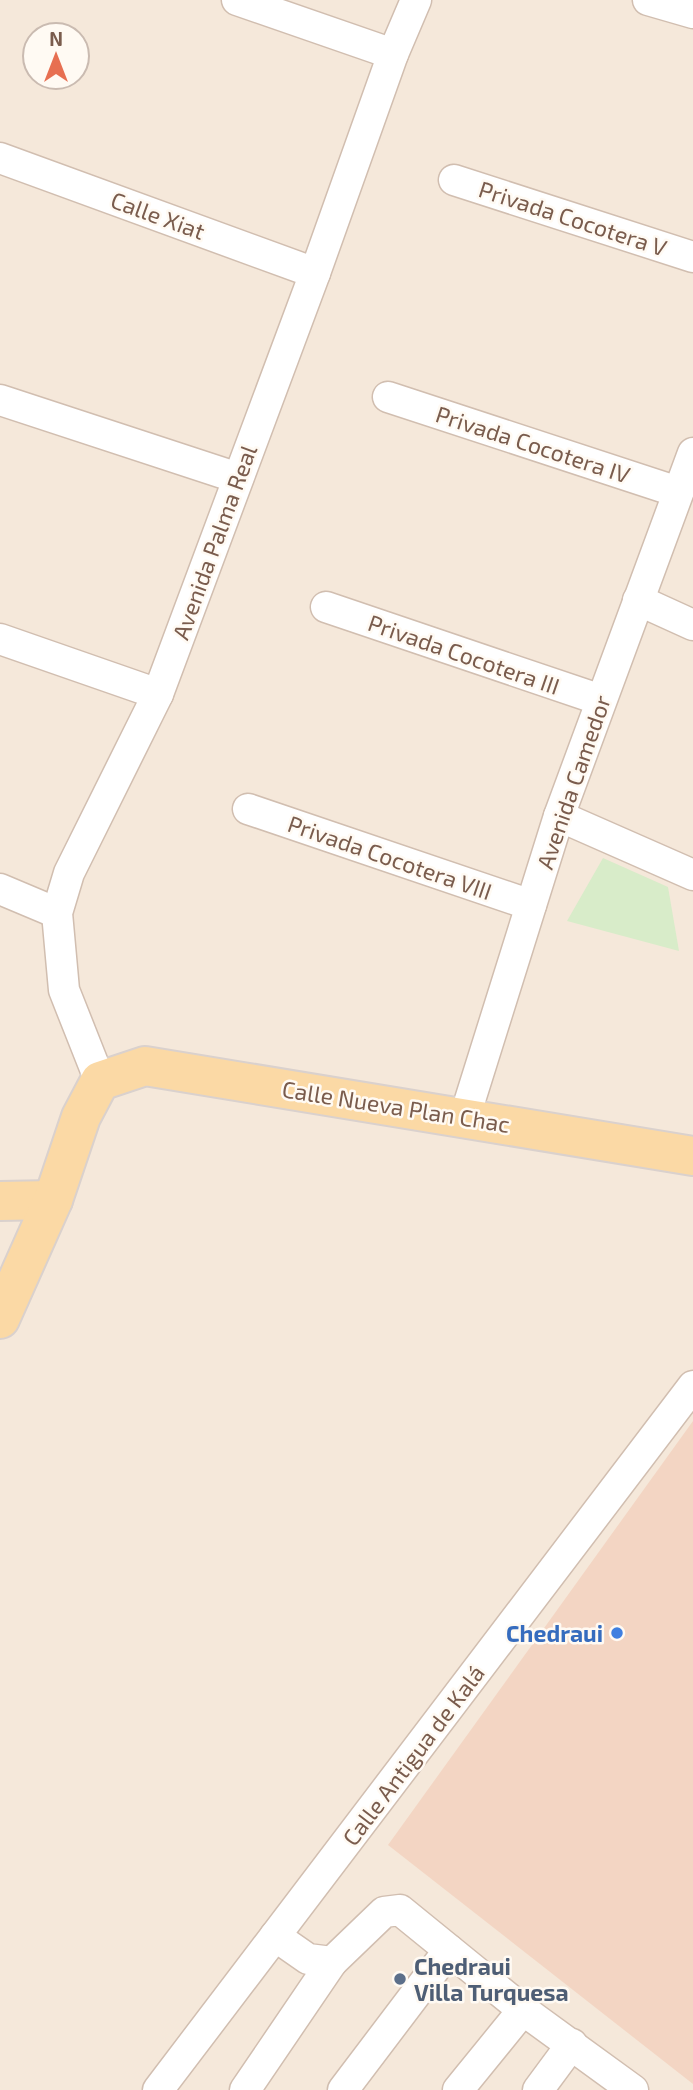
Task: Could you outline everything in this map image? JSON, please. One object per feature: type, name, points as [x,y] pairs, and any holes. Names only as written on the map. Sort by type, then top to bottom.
[{"type":"main road","name":"Calle Nueva Plan Chac","points":[[100,1081],[145,1066],[465,1116],[693,1156]]},
{"type":"main road","points":[[0,1319],[53,1200],[81,1117],[100,1081]]},
{"type":"main road","points":[[0,1201],[53,1200]]},
{"type":"street","points":[[237,0],[393,54]]},
{"type":"street","name":"Avenida Palma Real","points":[[100,1081],[64,990],[57,913],[69,873],[158,694],[393,54],[416,0]]},
{"type":"street","points":[[648,0],[693,13]]},
{"type":"street","name":"Calle Xiat","points":[[0,158],[315,272]]},
{"type":"street","name":"Privada Cocotera V","points":[[454,180],[693,257]]},
{"type":"street","name":"Privada Cocotera IV","points":[[388,397],[678,492]]},
{"type":"street","points":[[0,400],[238,478]]},
{"type":"street","name":"Avenida Camedor","points":[[465,1116],[559,816],[693,453]]},
{"type":"street","points":[[638,600],[693,625]]},
{"type":"street","name":"Privada Cocotera III","points":[[326,607],[601,700]]},
{"type":"street","points":[[0,639],[158,694]]},
{"type":"street","name":"Privada Cocotera VIII","points":[[248,809],[531,905]]},
{"type":"street","points":[[559,816],[693,875]]},
{"type":"street","points":[[0,889],[57,913]]},
{"type":"street","name":"Calle Antigua de Kalá","points":[[158,2090],[693,1387]]},
{"type":"street","points":[[246,2090],[332,1962],[384,1912],[400,1910],[523,2010],[626,2088]]},
{"type":"street","points":[[275,1936],[308,1959],[332,1962]]},
{"type":"street","points":[[343,2090],[449,1951]]},
{"type":"street","points":[[458,2090],[523,2010]]},
{"type":"street","points":[[538,2090],[572,2045]]},
{"type":"shaded area","points":[[0,0],[693,0],[693,2090],[0,2090]]},
{"type":"green space","points":[[603,858],[668,887],[679,951],[567,921]]},
{"type":"building","name":"Chedraui","points":[[693,1421],[693,2084],[388,1845]]},
{"type":"place","name":"Chedraui","points":[[617,1633]]},
{"type":"place","name":"Chedraui Villa Turquesa","points":[[400,1979]]}]
